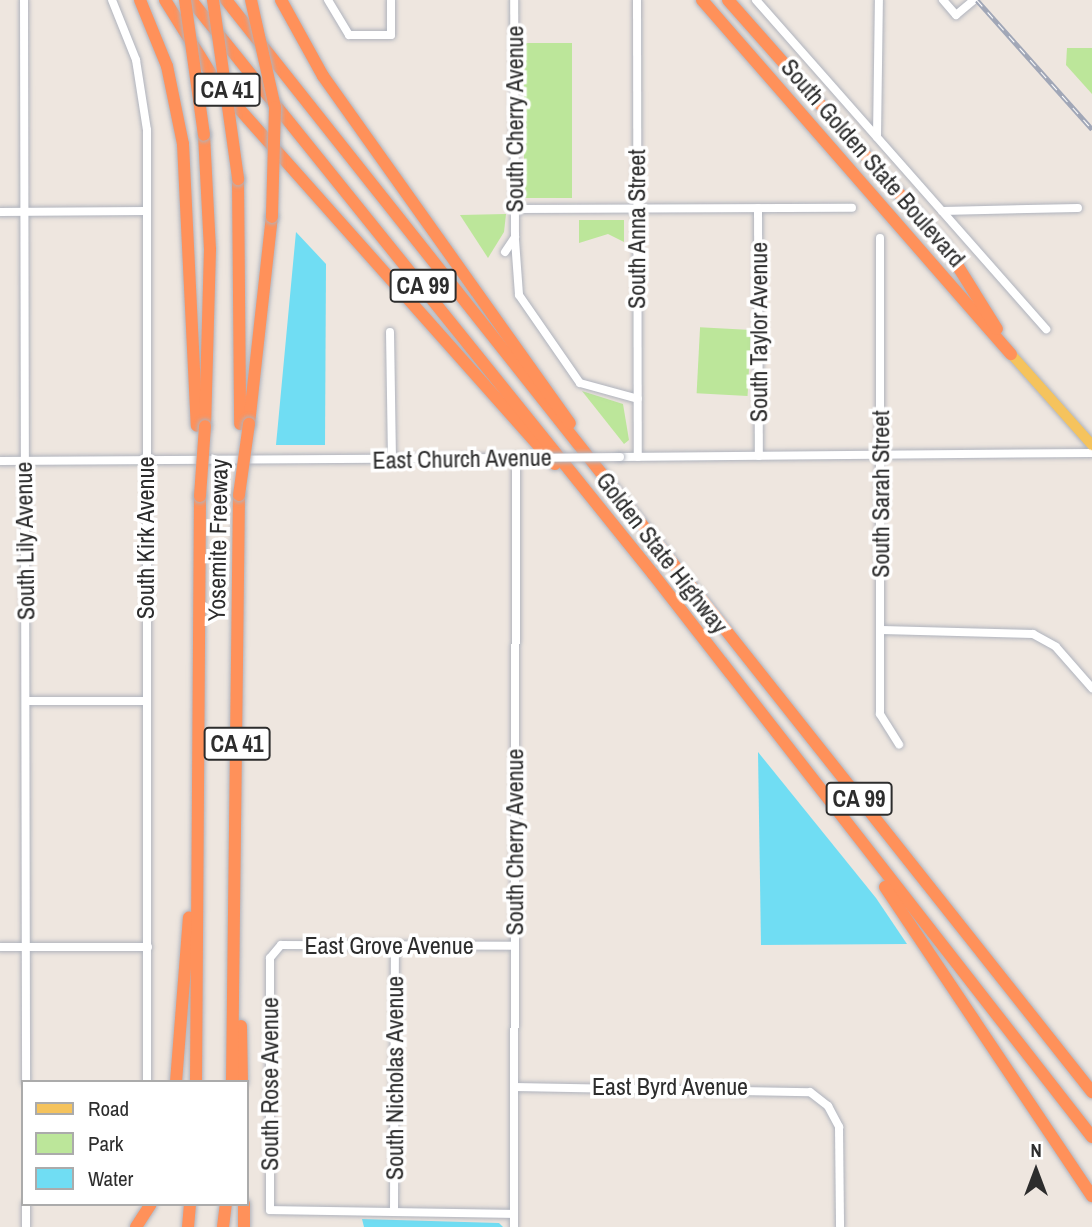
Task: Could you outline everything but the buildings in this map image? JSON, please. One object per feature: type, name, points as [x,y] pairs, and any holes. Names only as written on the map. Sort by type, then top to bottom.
[{"type":"highway","points":[[140,0],[169,75],[183,144],[201,426]]},
{"type":"highway","points":[[165,0],[218,85],[653,574]]},
{"type":"highway","name":"Yosemite Freeway","points":[[185,0],[204,135],[210,249],[201,426],[196,1080]]},
{"type":"highway","name":"Golden State Highway","points":[[191,0],[653,574],[823,797],[1092,1137]]},
{"type":"highway","name":"Yosemite Freeway","points":[[214,0],[238,179],[245,424],[239,495],[232,1080]]},
{"type":"highway","name":"Golden State Highway","points":[[226,0],[1092,1092]]},
{"type":"highway","points":[[245,424],[272,217],[275,107],[251,0]]},
{"type":"highway","points":[[281,0],[323,76],[670,563]]},
{"type":"highway","name":"South Golden State Boulevard","points":[[700,0],[1011,354]]},
{"type":"highway","name":"South Golden State Boulevard","points":[[728,0],[944,244],[1011,354]]},
{"type":"highway","points":[[823,797],[1092,1196]]},
{"type":"highway","points":[[176,1080],[196,834]]},
{"type":"highway","points":[[236,891],[242,1080]]},
{"type":"highway","points":[[1047,1035],[1092,1082]]},
{"type":"highway","points":[[136,1227],[150,1206]]},
{"type":"highway","points":[[188,1227],[190,1206]]},
{"type":"highway","points":[[223,1227],[226,1206]]},
{"type":"highway","points":[[244,1206],[244,1227]]},
{"type":"main road","name":"South Golden State Boulevard","points":[[1011,354],[1092,446]]},
{"type":"street","name":"South Lily Avenue","points":[[24,0],[26,1080]]},
{"type":"street","name":"South Kirk Avenue","points":[[112,0],[145,102],[147,1080]]},
{"type":"street","points":[[328,0],[349,35],[390,35],[391,0]]},
{"type":"street","name":"South Cherry Avenue","points":[[514,0],[514,209],[519,295],[580,383],[638,399]]},
{"type":"street","name":"South Anna Street","points":[[637,0],[638,457]]},
{"type":"street","points":[[756,0],[1046,328]]},
{"type":"street","points":[[877,138],[878,0]]},
{"type":"street","points":[[943,0],[956,15],[974,0]]},
{"type":"street","name":"South Taylor Avenue","points":[[758,208],[759,456]]},
{"type":"street","points":[[514,209],[852,208]]},
{"type":"street","points":[[942,211],[1078,208]]},
{"type":"street","points":[[0,212],[146,211]]},
{"type":"street","name":"South Cherry Avenue","points":[[505,253],[515,237]]},
{"type":"street","name":"South Sarah Street","points":[[880,238],[880,714],[899,744]]},
{"type":"street","points":[[390,332],[392,460]]},
{"type":"street","name":"East Church Avenue","points":[[0,461],[1092,453]]},
{"type":"street","name":"South Cherry Avenue","points":[[514,1227],[517,458]]},
{"type":"street","points":[[882,630],[1033,634],[1056,646],[1092,688]]},
{"type":"street","points":[[27,701],[147,701]]},
{"type":"street","name":"East Grove Avenue","points":[[270,958],[281,945],[515,946]]},
{"type":"street","name":"South Nicholas Avenue","points":[[394,1210],[396,946]]},
{"type":"street","points":[[0,947],[148,947]]},
{"type":"street","name":"South Rose Avenue","points":[[270,958],[270,1210],[394,1210]]},
{"type":"street","name":"East Byrd Avenue","points":[[514,1087],[791,1087],[823,1101],[839,1126],[840,1227]]},
{"type":"street","points":[[26,1206],[26,1227]]},
{"type":"street","points":[[394,1210],[514,1214]]},
{"type":"green space","points":[[524,43],[572,43],[572,198],[524,198]]},
{"type":"green space","points":[[1067,48],[1092,48],[1092,94],[1066,65]]},
{"type":"green space","points":[[506,214],[504,232],[488,258],[460,215]]},
{"type":"green space","points":[[579,220],[624,220],[624,242],[608,234],[579,243]]},
{"type":"green space","points":[[700,327],[751,330],[748,396],[697,393]]},
{"type":"green space","points":[[582,391],[623,404],[629,440],[624,444]]},
{"type":"water","points":[[296,232],[326,264],[325,445],[276,445]]},
{"type":"water","points":[[758,752],[876,898],[907,944],[761,945]]},
{"type":"water","points":[[362,1219],[499,1223],[503,1227],[364,1227]]},
{"type":"railway","points":[[977,0],[1092,129]]}]
